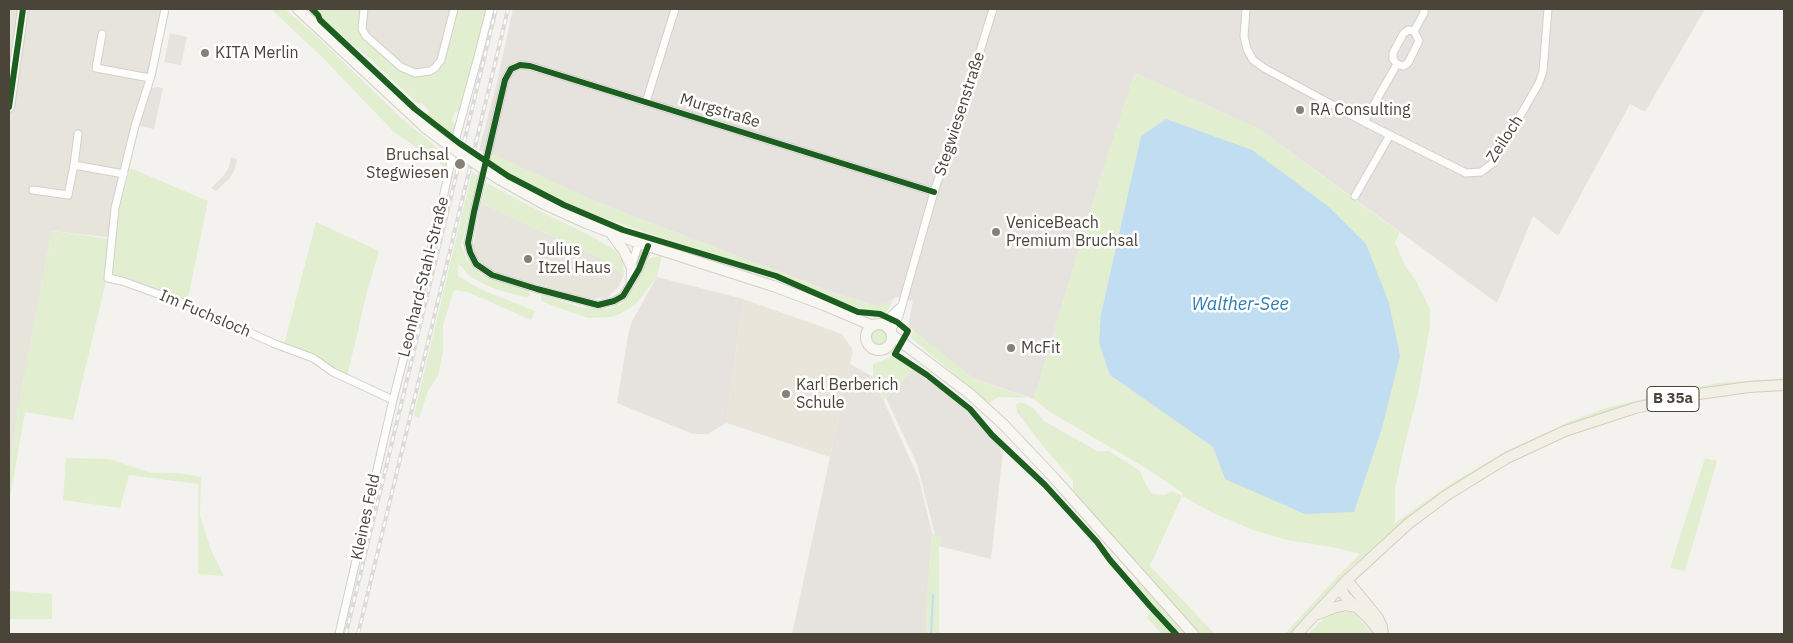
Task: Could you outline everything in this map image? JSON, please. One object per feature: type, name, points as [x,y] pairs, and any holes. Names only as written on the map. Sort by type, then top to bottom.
[{"type":"main road","name":"B 35a","points":[[1297,634],[1344,584],[1408,524],[1447,495],[1507,458],[1559,434],[1602,418],[1662,401],[1749,387],[1784,386]]},
{"type":"main road","points":[[1344,584],[1344,595],[1382,634]]},
{"type":"main road","points":[[1344,584],[1378,618],[1382,627],[1382,634]]},
{"type":"main road","points":[[1314,615],[1336,606],[1356,607]]},
{"type":"street","points":[[9,107],[23,9]]},
{"type":"street","name":"Im Fuchsloch","points":[[164,9],[150,78],[135,126],[115,208],[108,278],[186,304],[275,344],[313,358],[333,372],[393,400]]},
{"type":"street","points":[[298,9],[427,129],[499,179],[542,203],[610,232],[781,289],[824,305],[842,314],[877,325],[891,333],[914,353],[970,394],[1004,425],[1055,479],[1193,634]]},
{"type":"street","points":[[364,9],[362,29],[366,36],[401,67],[410,72],[420,73],[430,71],[438,64],[443,55],[454,9]]},
{"type":"street","name":"Leonhard-Stahl-Straße","points":[[393,400],[435,234],[457,134],[490,9]]},
{"type":"street","points":[[646,102],[676,9]]},
{"type":"street","name":"Stegwiesenstraße","points":[[891,333],[897,322],[934,192],[993,9]]},
{"type":"street","name":"Zeiloch","points":[[1246,9],[1244,36],[1247,49],[1253,60],[1264,68],[1364,122],[1466,173],[1481,172],[1493,163],[1539,83],[1543,72],[1548,9]]},
{"type":"street","points":[[1414,31],[1424,14],[1424,9]]},
{"type":"street","points":[[1408,30],[1414,31],[1419,41],[1408,63],[1402,66],[1397,64],[1393,59],[1393,53],[1403,34],[1408,30]]},
{"type":"street","points":[[102,34],[96,68],[150,78]]},
{"type":"street","points":[[1364,122],[1397,64]]},
{"type":"street","name":"Murgstraße","points":[[630,282],[623,296],[614,301],[598,305],[492,275],[476,264],[472,258],[468,243],[474,212],[505,80],[512,69],[524,65],[934,192]]},
{"type":"street","points":[[33,190],[68,195],[78,134]]},
{"type":"street","points":[[1355,196],[1390,135]]},
{"type":"street","points":[[74,165],[124,174]]},
{"type":"street","points":[[610,232],[624,251],[631,266]]},
{"type":"street","points":[[630,282],[639,269],[644,244]]},
{"type":"street","points":[[630,282],[631,266],[644,244]]},
{"type":"street","points":[[866,336],[869,328],[877,325],[901,306]]},
{"type":"street","points":[[842,314],[866,336],[869,345],[875,349],[881,350],[888,346],[891,341],[891,333]]},
{"type":"street","points":[[888,346],[914,353]]},
{"type":"street","name":"Kleines Feld","points":[[339,634],[393,400]]},
{"type":"shaded area","points":[[9,9],[168,9],[154,79],[148,89],[119,210],[115,238],[52,231],[18,410],[9,472]]},
{"type":"shaded area","points":[[358,9],[458,9],[444,61],[432,73],[415,76],[408,75],[363,38],[356,22]]},
{"type":"shaded area","points":[[513,9],[1705,9],[1645,112],[1630,104],[1558,236],[1533,216],[1497,303],[1259,129],[1135,73],[1098,185],[1034,399],[974,379],[943,355],[908,326],[913,301],[896,297],[880,307],[840,295],[590,199],[479,150],[497,82]]},
{"type":"shaded area","points":[[170,33],[187,37],[181,65],[164,62]]},
{"type":"shaded area","points":[[1241,44],[1246,57],[1240,61],[1241,67],[1235,69],[1233,64],[1219,70],[1217,65],[1225,61],[1223,54],[1226,53],[1229,60],[1238,56],[1235,47]]},
{"type":"shaded area","points":[[1277,81],[1288,87],[1286,92],[1289,94],[1282,108],[1283,110],[1303,120],[1300,127],[1287,121],[1284,127],[1275,126],[1279,118],[1266,111],[1276,115],[1279,110],[1263,101],[1271,86]]},
{"type":"shaded area","points":[[157,87],[163,88],[154,129],[140,126],[148,90]]},
{"type":"shaded area","points":[[231,157],[237,159],[235,169],[229,179],[216,191],[211,188],[224,175],[229,167]]},
{"type":"shaded area","points":[[481,203],[602,259],[624,275],[619,286],[607,298],[590,299],[489,270],[477,258],[473,246]]},
{"type":"shaded area","points":[[898,218],[920,224],[895,296],[887,304],[881,303],[880,306],[840,294],[848,266],[855,268],[857,263],[881,271]]},
{"type":"shaded area","points":[[930,248],[997,268],[985,306],[1019,317],[1021,313],[1048,322],[1044,337],[990,321],[980,353],[1032,369],[1024,391],[974,378],[913,328],[911,319],[915,297]]},
{"type":"shaded area","points":[[657,277],[743,299],[726,423],[708,434],[693,434],[617,403],[629,330],[632,321]]},
{"type":"shaded area","name":"Karl Berberich Schule","points":[[743,299],[842,334],[853,350],[830,457],[726,423]]},
{"type":"shaded area","points":[[850,364],[873,377],[919,479],[932,533],[926,634],[792,634]]},
{"type":"shaded area","points":[[913,369],[966,408],[1003,451],[991,559],[939,546],[942,538],[935,535],[917,464],[886,398]]},
{"type":"green space","points":[[271,9],[285,9],[321,40],[399,116],[449,158],[448,169],[394,132],[321,56]]},
{"type":"green space","points":[[314,9],[358,9],[356,22],[363,38],[399,69],[408,75],[415,76],[432,73],[444,61],[458,9],[488,9],[460,110],[454,113],[452,121],[457,124],[454,136],[427,115],[429,110],[421,103],[418,104],[368,57],[327,24]]},
{"type":"green space","points":[[1135,73],[1259,129],[1400,233],[1395,242],[1405,266],[1416,281],[1430,309],[1430,326],[1418,394],[1395,488],[1395,523],[1450,484],[1506,451],[1574,420],[1606,408],[1680,390],[1719,383],[1784,378],[1784,381],[1692,391],[1627,405],[1580,421],[1437,496],[1414,512],[1349,569],[1290,634],[1285,634],[1360,554],[1332,547],[1287,540],[1253,530],[1213,513],[1182,496],[1183,493],[1144,467],[1050,412],[1034,399],[1098,185]],"holes":[[[1166,119],[1225,479],[1213,447],[1110,375],[1101,314],[1141,136]]]},
{"type":"green space","points":[[494,154],[590,199],[839,295],[880,307],[881,303],[887,304],[894,299],[886,313],[867,310],[836,300],[779,275],[647,233],[568,205],[490,162]]},
{"type":"green space","points":[[130,168],[208,201],[187,303],[117,278],[113,274],[111,268],[119,210]]},
{"type":"green space","points":[[472,172],[478,176],[461,246],[468,262],[481,275],[527,291],[530,293],[530,296],[525,297],[495,289],[472,278],[458,263],[458,276],[480,289],[535,311],[531,320],[468,292],[454,290],[443,325],[443,351],[438,376],[428,391],[419,418],[414,415]]},
{"type":"green space","points":[[487,183],[615,250],[623,261],[624,275],[602,259],[481,203]]},
{"type":"green space","points":[[316,222],[379,251],[367,292],[347,377],[284,345]]},
{"type":"green space","points":[[52,231],[110,239],[107,277],[73,420],[25,412],[9,503],[9,472],[18,410]]},
{"type":"green space","points":[[662,256],[657,277],[636,304],[620,314],[610,317],[588,318],[541,300],[541,294],[582,308],[608,309],[623,303],[637,282],[643,266],[650,258]]},
{"type":"green space","points":[[879,329],[885,331],[887,337],[885,343],[879,345],[873,343],[871,337],[873,331]]},
{"type":"green space","points":[[913,330],[974,379],[1028,398],[998,397],[989,403],[911,338]]},
{"type":"green space","points":[[894,356],[913,369],[884,400],[873,377],[873,364]]},
{"type":"green space","points":[[1020,402],[1026,404],[1033,408],[1044,421],[1097,451],[1109,451],[1140,471],[1152,494],[1165,495],[1172,491],[1182,496],[1150,566],[1215,634],[1200,634],[1073,491],[1073,481],[1017,412],[1016,405]]},
{"type":"green space","points":[[66,458],[109,459],[151,473],[178,473],[201,477],[200,516],[211,550],[224,576],[198,574],[198,484],[129,475],[120,508],[63,500]]},
{"type":"green space","points":[[1705,458],[1717,461],[1685,571],[1670,568]]},
{"type":"green space","points":[[932,533],[942,538],[939,546],[939,634],[926,634]]},
{"type":"green space","points":[[1139,580],[1183,630],[1179,634],[1162,634],[1147,618],[1151,611],[1133,585]]},
{"type":"green space","points":[[9,591],[52,594],[52,619],[9,619]]},
{"type":"green space","points":[[1349,612],[1356,615],[1372,634],[1308,634],[1323,619],[1331,614]]},
{"type":"water","name":"Walther-See","points":[[1166,119],[1252,150],[1329,207],[1366,244],[1389,303],[1400,356],[1382,428],[1354,512],[1305,514],[1225,479],[1213,447],[1110,375],[1099,343],[1101,314],[1141,136]]},
{"type":"waterway","points":[[931,634],[933,595]]},
{"type":"railway","points":[[346,634],[496,9]]},
{"type":"railway","points":[[358,634],[508,9]]},
{"type":"cycle path","points":[[9,107],[23,9]]},
{"type":"cycle path","points":[[312,9],[320,20],[415,109],[459,143],[508,176],[564,205],[623,230],[776,276],[858,312],[880,314],[897,322],[908,331],[895,354],[927,375],[970,409],[992,435],[1045,485],[1176,634]]},
{"type":"cycle path","points":[[648,246],[639,269],[623,296],[614,301],[598,305],[492,275],[476,264],[468,243],[505,80],[511,69],[520,65],[530,66],[934,192]]},
{"type":"place","name":"KITA Merlin","points":[[205,53]]},
{"type":"place","name":"RA Consulting","points":[[1300,110]]},
{"type":"place","name":"Bruchsal Stegwiesen","points":[[460,164]]},
{"type":"place","name":"VeniceBeach Premium Bruchsal","points":[[996,232]]},
{"type":"place","name":"Julius Itzel Haus","points":[[528,259]]},
{"type":"place","name":"McFit","points":[[1011,348]]},
{"type":"place","name":"Karl Berberich Schule","points":[[786,394]]}]
